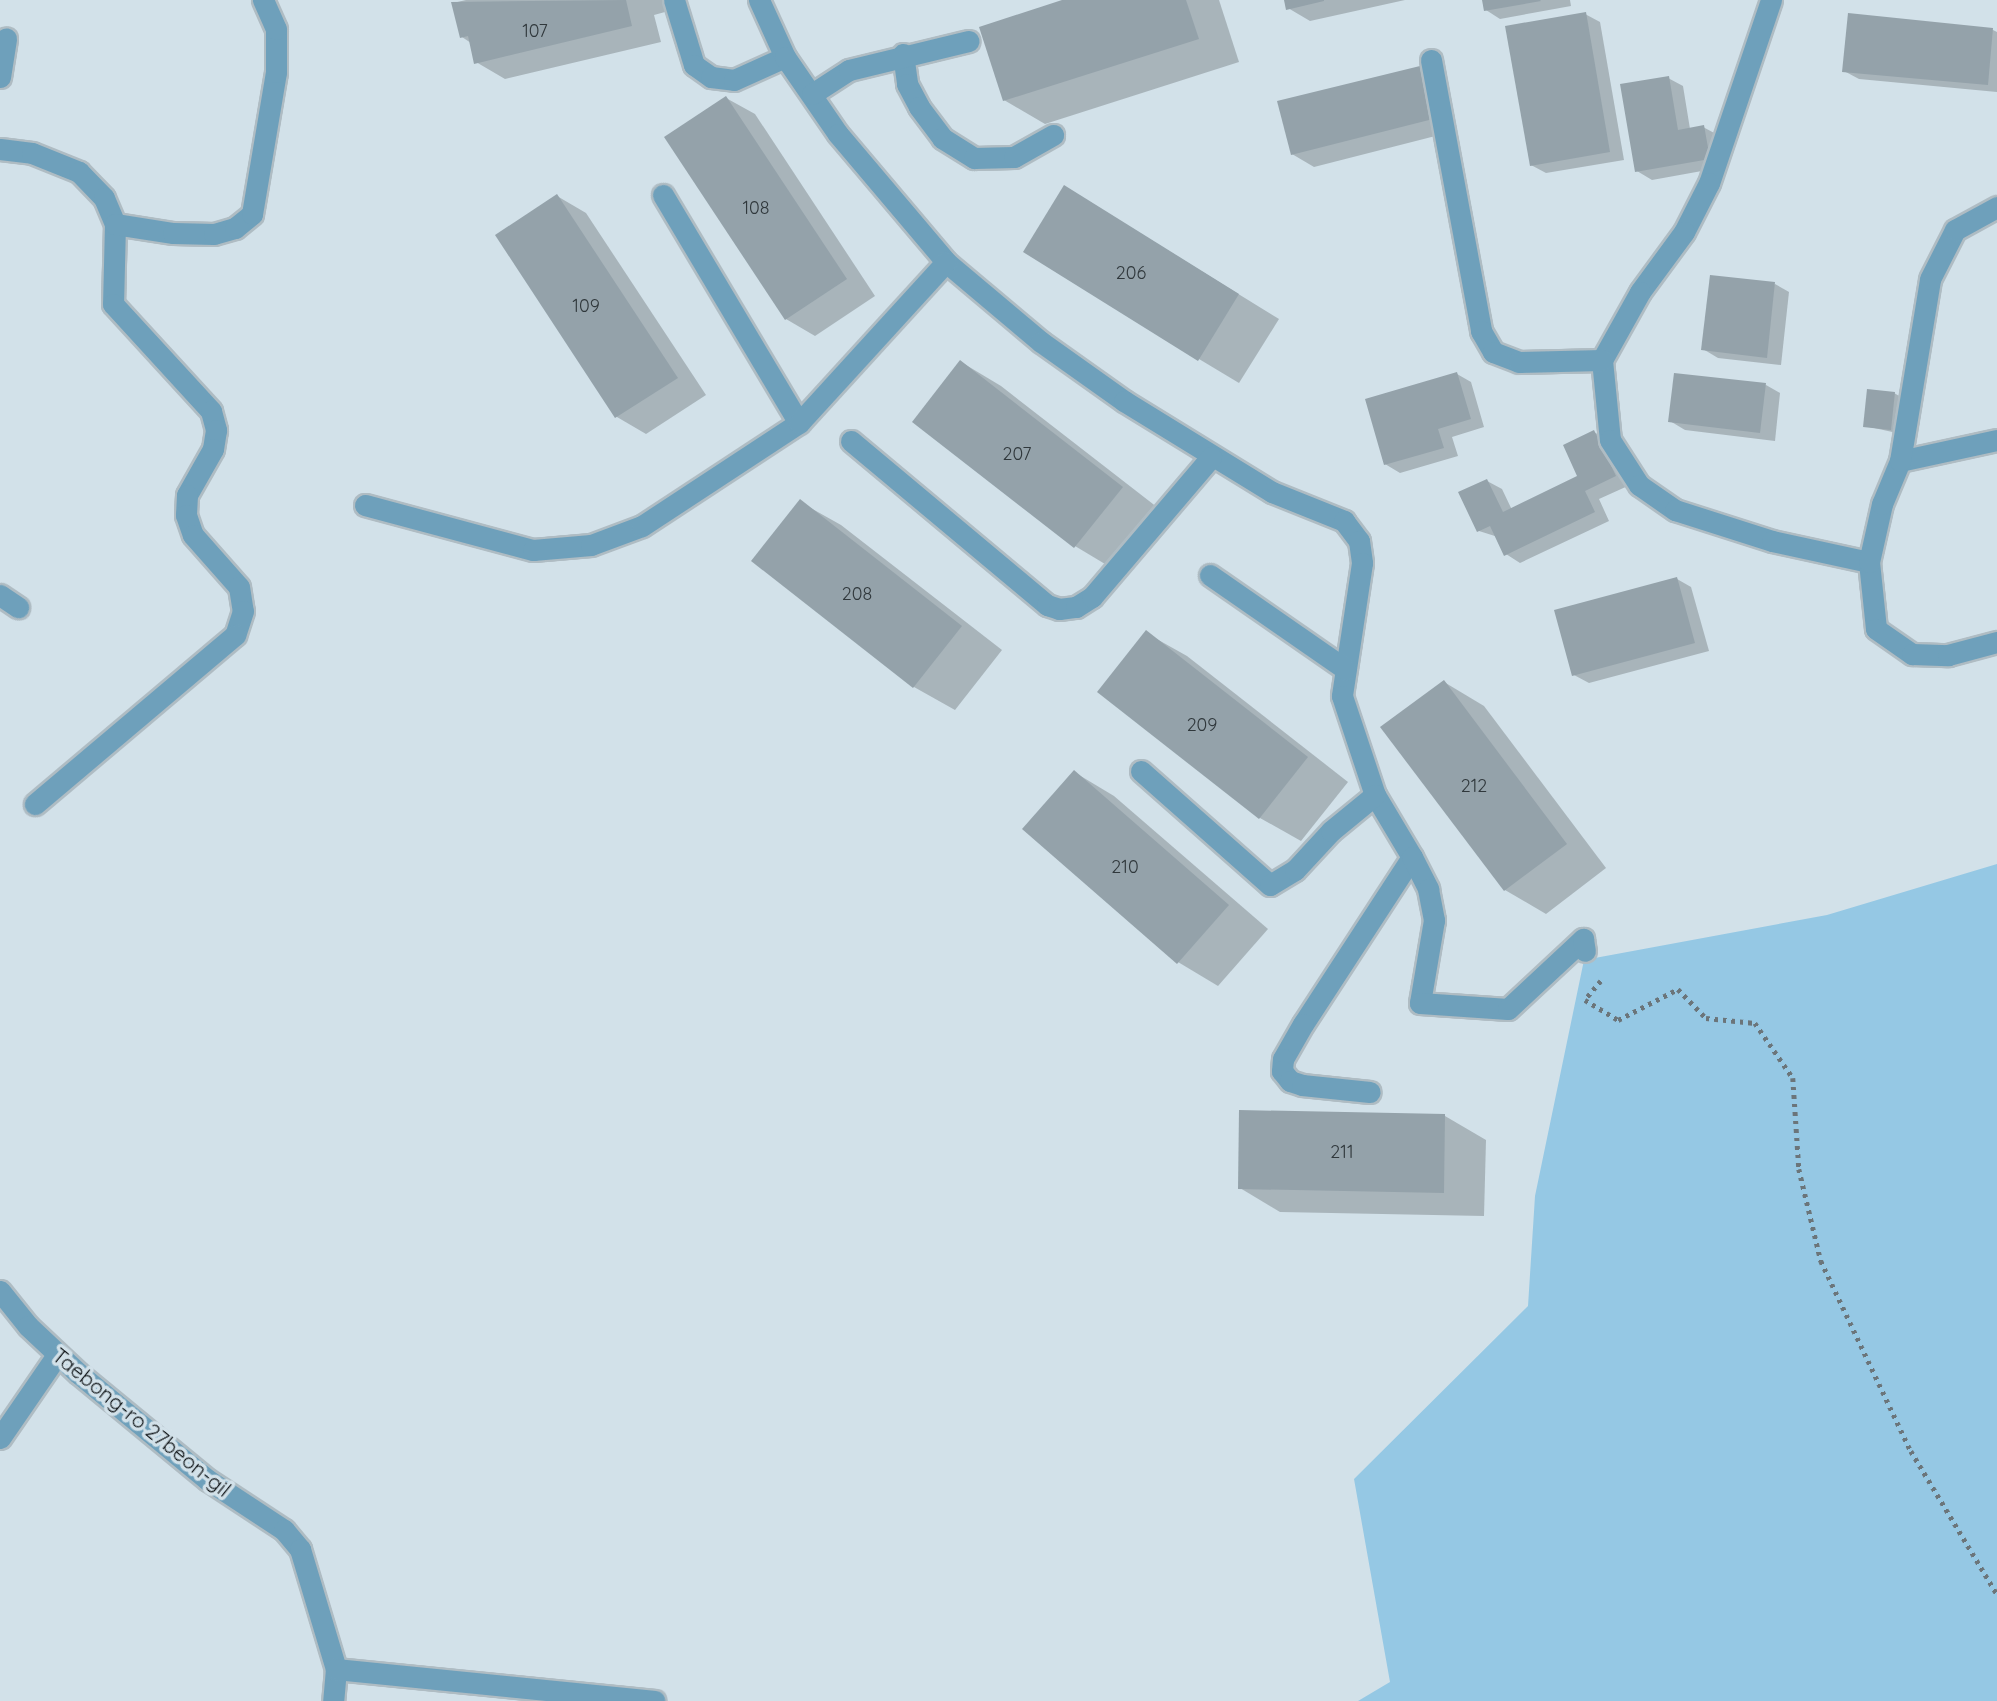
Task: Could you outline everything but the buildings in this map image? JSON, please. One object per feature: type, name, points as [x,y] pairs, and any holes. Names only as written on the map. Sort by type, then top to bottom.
[{"type":"street","points":[[115,224],[173,233],[214,234],[235,228],[252,214],[276,72],[276,29],[263,0]]},
{"type":"street","points":[[674,0],[694,65],[711,77],[734,80],[785,57]]},
{"type":"street","points":[[760,0],[785,57],[838,134],[946,262],[1041,342],[1211,457],[1272,492],[1344,521],[1359,541],[1362,563],[1342,696],[1348,724],[1375,794],[1428,889],[1434,919],[1420,1003],[1508,1009],[1583,939],[1585,951]]},
{"type":"street","points":[[1772,0],[1709,183],[1685,232],[1640,292],[1602,360],[1610,440],[1639,485],[1675,510],[1772,541],[1869,562]]},
{"type":"street","points":[[0,77],[6,38]]},
{"type":"street","points":[[811,94],[849,70],[903,54],[970,41]]},
{"type":"street","points":[[903,54],[907,84],[919,107],[942,138],[974,158],[1014,157],[1053,135]]},
{"type":"street","points":[[1431,60],[1481,331],[1493,352],[1520,362],[1602,360]]},
{"type":"street","points":[[0,149],[32,153],[79,172],[104,198],[115,224],[113,304],[211,411],[216,430],[212,449],[187,495],[186,515],[193,535],[239,587],[243,611],[235,635],[35,804]]},
{"type":"street","points":[[663,195],[799,423]]},
{"type":"street","points":[[1997,206],[1955,230],[1930,279],[1900,461],[1882,504],[1869,562],[1876,629],[1912,654],[1948,655],[1997,642]]},
{"type":"street","points":[[365,505],[533,551],[561,551],[642,526],[799,423],[946,262]]},
{"type":"street","points":[[1900,461],[1997,440]]},
{"type":"street","points":[[851,441],[1047,604],[1059,609],[1076,607],[1092,597],[1211,457]]},
{"type":"street","points":[[1210,575],[1345,669]]},
{"type":"street","points":[[1141,771],[1270,885],[1295,870],[1331,831],[1375,794]]},
{"type":"street","points":[[1370,1092],[1290,1081],[1282,1071],[1283,1059],[1412,857]]},
{"type":"street","name":"Taebong-ro 27beon-gil","points":[[0,1291],[57,1354],[208,1480],[284,1530],[300,1549],[309,1572],[335,1669],[333,1701]]},
{"type":"street","points":[[0,1438],[57,1354]]},
{"type":"street","points":[[335,1669],[654,1701]]},
{"type":"path","points":[[1608,973],[1585,1000],[1618,1020],[1678,989],[1706,1018],[1755,1023],[1793,1078],[1799,1169],[1821,1261],[1911,1451],[1997,1594]]},
{"type":"shaded area","points":[[1997,864],[1997,1701],[1358,1701],[1390,1682],[1354,1479],[1528,1306],[1535,1196],[1584,960],[1827,915]]}]
